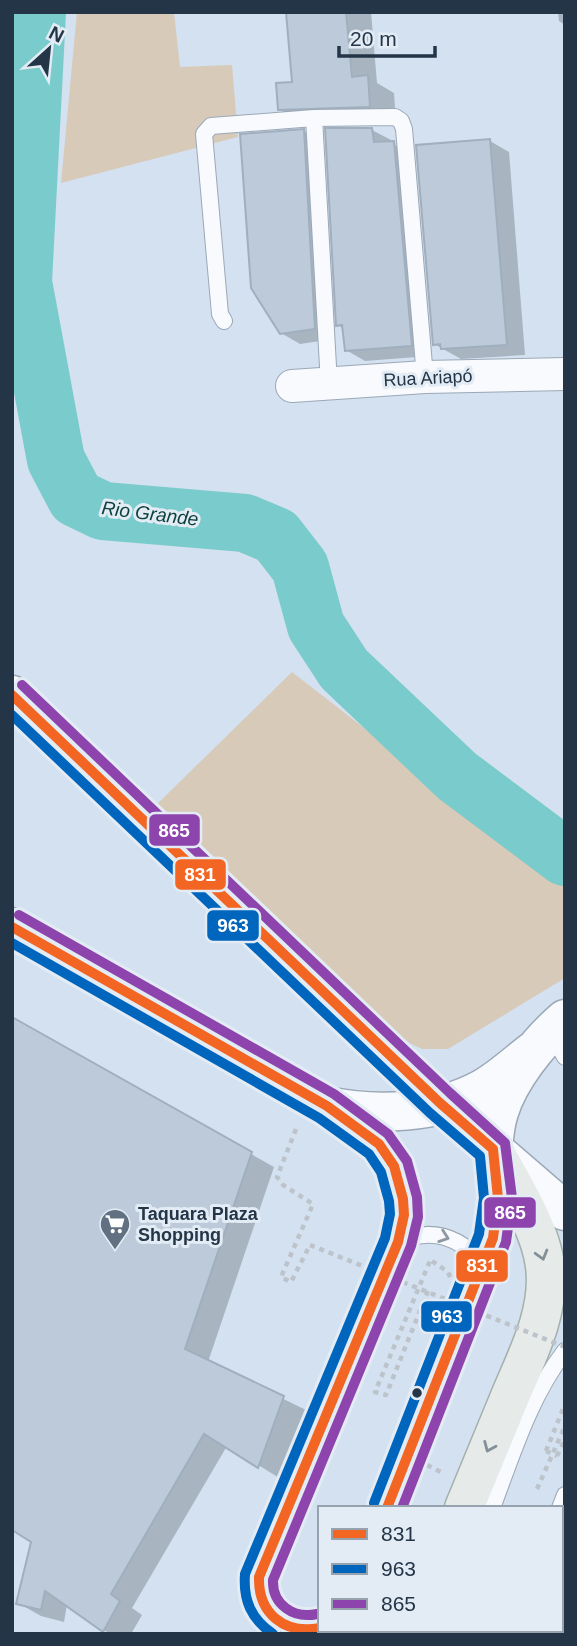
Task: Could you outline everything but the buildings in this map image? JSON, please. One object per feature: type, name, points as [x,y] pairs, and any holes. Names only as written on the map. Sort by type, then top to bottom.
[{"type":"main road","points":[[12,695],[396,1059],[440,1104],[565,1211]]},
{"type":"main road","points":[[12,928],[314,1112],[410,1110],[440,1104],[482,1089],[554,1039]]},
{"type":"main road","points":[[554,1039],[504,1098],[496,1124],[493,1149],[525,1209],[546,1267],[545,1299],[555,1346]]},
{"type":"main road","points":[[465,1506],[555,1346],[565,1302]]},
{"type":"street","name":"Rua Ariapó","points":[[292,386],[425,377],[565,374]]},
{"type":"lane","points":[[224,321],[220,314],[204,134],[211,126],[314,118],[395,117],[401,121],[404,129],[425,377]]},
{"type":"lane","points":[[314,118],[329,384]]},
{"type":"lane","points":[[314,1112],[379,1144],[394,1166],[404,1215],[398,1242],[259,1577],[258,1594],[266,1611],[281,1622],[296,1628],[318,1629]]},
{"type":"lane","points":[[388,1506],[493,1237],[498,1198],[493,1149]]},
{"type":"lane","points":[[398,1242],[413,1235],[431,1233],[447,1237],[475,1254],[483,1264]]},
{"type":"lane","points":[[493,1506],[528,1416],[553,1366],[555,1346]]},
{"type":"path","points":[[314,1112],[277,1177],[283,1185],[313,1204],[281,1277],[291,1282],[310,1245],[428,1291],[555,1346]]},
{"type":"path","points":[[423,1258],[448,1272],[452,1282]]},
{"type":"path","points":[[428,1291],[386,1395],[375,1391],[430,1261]]},
{"type":"path","points":[[565,1404],[546,1451],[557,1456],[565,1439]]},
{"type":"path","points":[[537,1489],[565,1426]]},
{"type":"shaded area","points":[[77,12],[174,12],[180,67],[232,65],[238,137],[61,183]]},
{"type":"shaded area","points":[[292,672],[565,884],[565,978],[448,1049],[422,1049],[393,1035],[152,809]]},
{"type":"waterway","name":"Rio Grande","points":[[37,12],[23,282],[56,460],[76,498],[103,511],[245,523],[276,536],[300,567],[316,626],[344,669],[457,776],[565,857]]},
{"type":"transit line","name":"865","points":[[22,685],[505,1143],[512,1198],[506,1242],[403,1506]]},
{"type":"transit line","name":"831","points":[[12,695],[440,1103],[493,1149],[498,1198],[493,1238],[388,1506]]},
{"type":"transit line","name":"963","points":[[12,715],[430,1113],[480,1156],[484,1198],[479,1234],[374,1503]]},
{"type":"transit line","name":"865","points":[[19,915],[334,1094],[388,1134],[407,1161],[417,1197],[418,1217],[411,1246],[273,1580],[276,1597],[286,1608],[300,1614],[317,1614]]},
{"type":"transit line","name":"831","points":[[12,927],[327,1106],[379,1144],[394,1166],[403,1199],[404,1215],[398,1242],[259,1577],[263,1601],[276,1619],[295,1628],[318,1628]]},
{"type":"transit line","name":"963","points":[[12,943],[319,1118],[369,1154],[381,1172],[390,1214],[385,1238],[245,1574],[245,1592],[250,1608],[259,1622],[273,1634]]},
{"type":"place","name":"Taquara Plaza Shopping","points":[[115,1251]]}]
